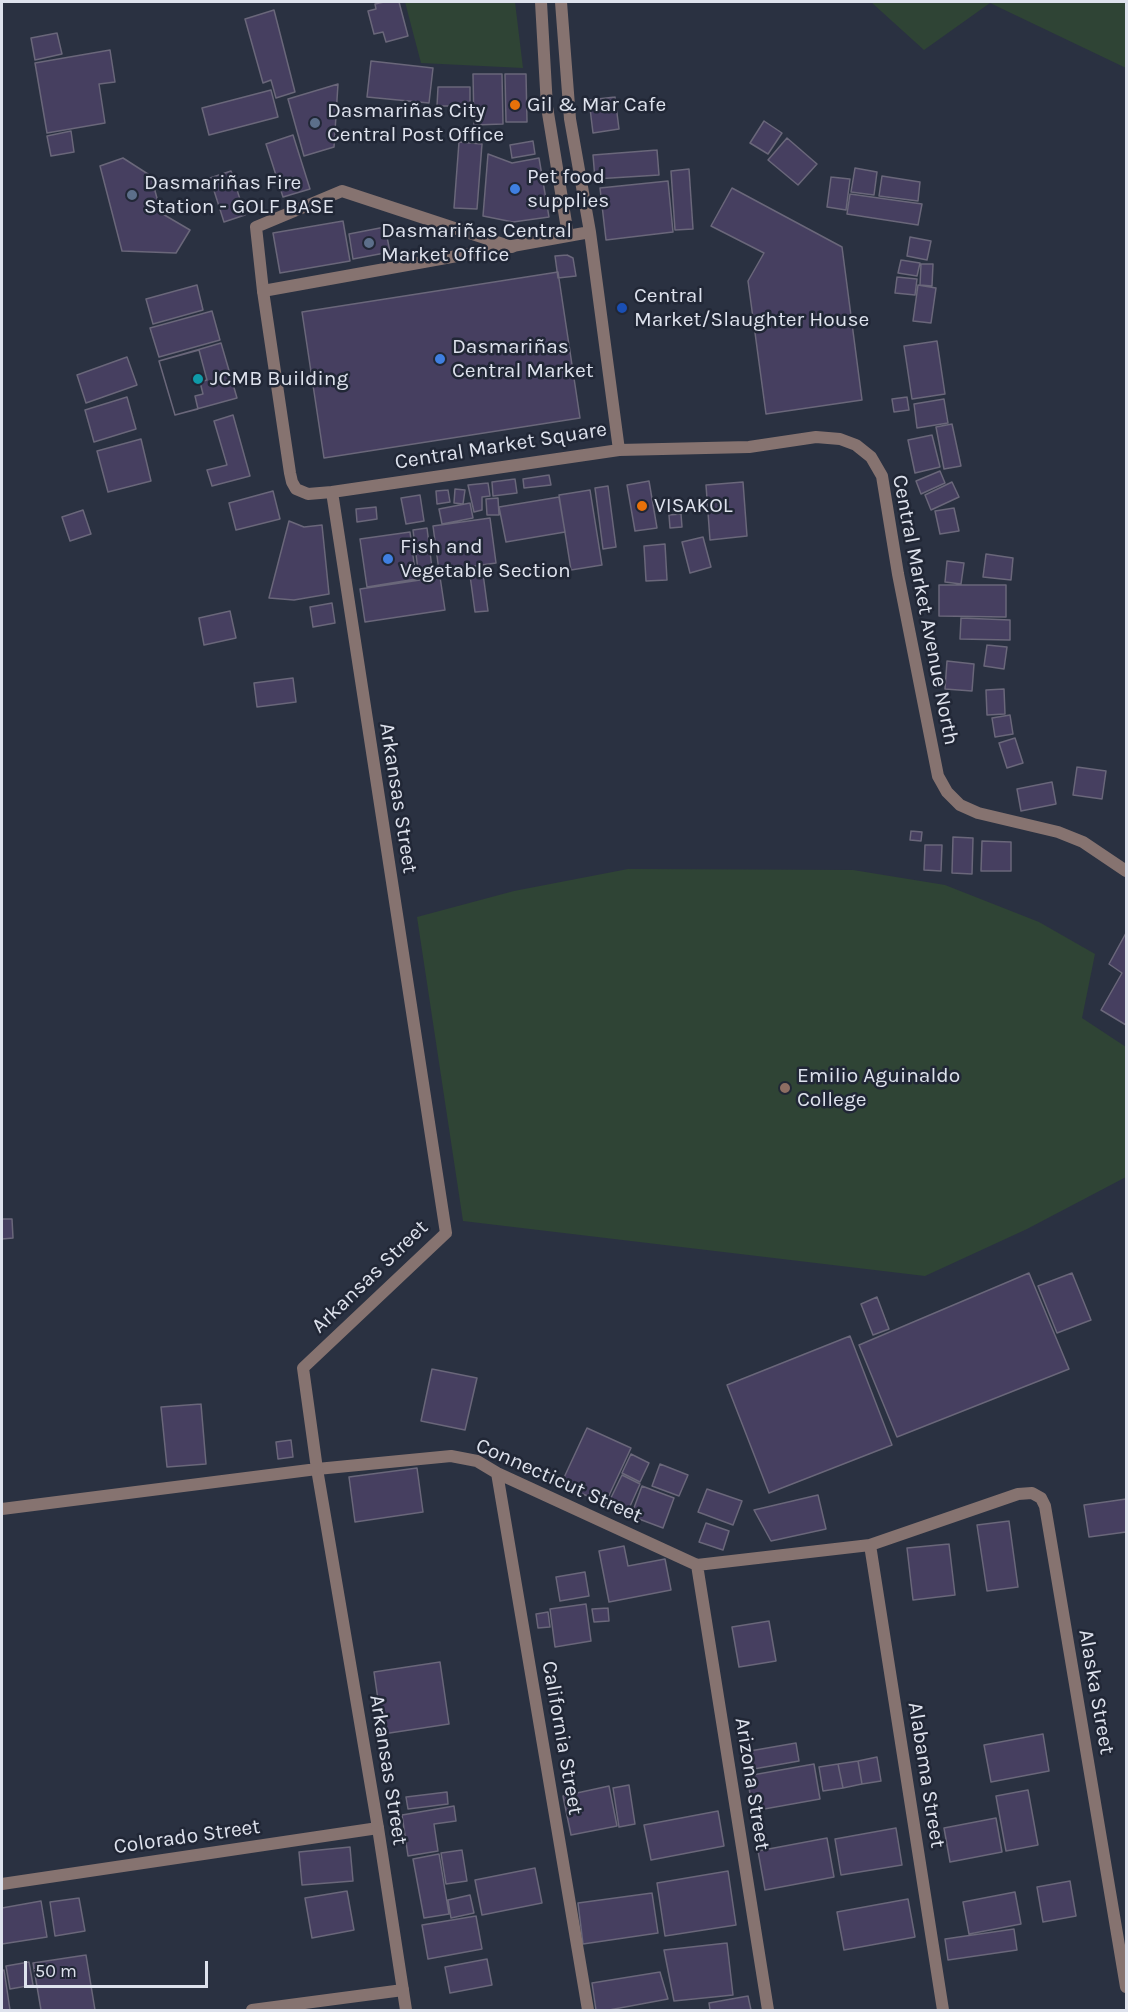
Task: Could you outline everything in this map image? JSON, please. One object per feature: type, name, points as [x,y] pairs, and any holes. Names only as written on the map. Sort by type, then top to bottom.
[{"type":"street","points":[[541,2],[547,107],[568,235]]},
{"type":"street","name":"Central Market Square","points":[[512,247],[342,191],[256,227],[263,291],[292,482],[301,492],[308,494],[332,492],[619,450],[590,232],[570,119],[561,2]]},
{"type":"street","points":[[263,291],[590,232]]},
{"type":"street","name":"Central Market Avenue North","points":[[619,450],[749,447],[816,437],[840,439],[856,446],[871,457],[882,476],[898,574],[938,776],[947,792],[960,805],[978,813],[1058,832],[1083,842],[1126,871]]},
{"type":"street","name":"Arkansas Street","points":[[332,492],[446,1233],[303,1368],[317,1469],[378,1828],[406,2010]]},
{"type":"street","name":"Connecticut Street","points":[[2,1509],[317,1469],[451,1456],[477,1461],[497,1473],[698,1564]]},
{"type":"street","name":"California Street","points":[[497,1473],[588,2010]]},
{"type":"street","name":"Alaska Street","points":[[870,1545],[1018,1494],[1032,1493],[1041,1498],[1045,1506],[1126,1987]]},
{"type":"street","points":[[698,1564],[870,1545]]},
{"type":"street","name":"Alabama Street","points":[[870,1545],[943,2010]]},
{"type":"street","name":"Arizona Street","points":[[698,1564],[768,2010]]},
{"type":"street","name":"Colorado Street","points":[[2,1884],[378,1828]]},
{"type":"street","points":[[252,2010],[403,1990]]},
{"type":"green space","points":[[405,2],[515,2],[523,68],[421,63]]},
{"type":"green space","points":[[871,2],[1126,2],[1126,68],[990,3],[924,50]]},
{"type":"green space","name":"Emilio Aguinaldo College","points":[[628,869],[853,870],[945,885],[1039,922],[1095,954],[1082,1018],[1126,1047],[1126,1177],[1027,1229],[925,1276],[463,1221],[417,917],[514,891]]},
{"type":"building","points":[[399,2],[408,36],[386,42],[383,32],[374,34],[368,11],[376,9],[375,4]]},
{"type":"building","points":[[274,10],[295,92],[276,98],[271,80],[263,83],[245,19]]},
{"type":"building","points":[[57,33],[62,54],[35,60],[31,38]]},
{"type":"building","points":[[110,50],[115,82],[99,84],[105,123],[47,133],[35,63]]},
{"type":"building","points":[[371,61],[433,68],[429,103],[367,97]]},
{"type":"building","points":[[473,74],[502,74],[503,124],[474,125]]},
{"type":"building","name":"Gil & Mar Cafe","points":[[505,74],[526,74],[527,122],[506,122]]},
{"type":"building","name":"Dasmariñas City Central Post Office","points":[[338,84],[334,147],[304,156],[288,99]]},
{"type":"building","points":[[438,87],[470,87],[470,106],[437,106]]},
{"type":"building","points":[[271,90],[278,117],[209,135],[202,108]]},
{"type":"building","points":[[615,97],[619,129],[593,133],[589,100]]},
{"type":"building","points":[[764,121],[782,133],[768,154],[750,143]]},
{"type":"building","points":[[71,131],[74,152],[51,156],[47,136]]},
{"type":"building","points":[[293,135],[310,189],[283,197],[266,144]]},
{"type":"building","points":[[787,138],[817,164],[798,185],[768,160]]},
{"type":"building","points":[[533,141],[535,154],[512,158],[510,145]]},
{"type":"building","points":[[459,142],[482,144],[477,209],[454,208]]},
{"type":"building","points":[[657,150],[659,175],[595,179],[593,155]]},
{"type":"building","name":"Pet food supplies","points":[[488,154],[512,163],[539,158],[549,217],[513,222],[483,216]]},
{"type":"building","name":"Dasmariñas Fire Station - GOLF BASE","points":[[123,158],[151,176],[161,213],[190,230],[176,253],[122,251],[100,166]]},
{"type":"building","points":[[855,168],[877,172],[874,195],[851,192]]},
{"type":"building","points":[[689,169],[693,229],[675,230],[671,171]]},
{"type":"building","points":[[231,171],[245,215],[224,222],[210,178]]},
{"type":"building","points":[[882,176],[920,182],[918,201],[879,196]]},
{"type":"building","points":[[831,177],[850,179],[846,210],[827,207]]},
{"type":"building","points":[[668,181],[673,232],[606,240],[600,188]]},
{"type":"building","points":[[732,188],[842,247],[862,400],[766,414],[748,281],[764,253],[711,226]]},
{"type":"building","points":[[850,194],[922,204],[918,225],[847,214]]},
{"type":"building","points":[[343,221],[350,261],[280,273],[273,233]]},
{"type":"building","name":"Dasmariñas Central Market Office","points":[[385,227],[390,252],[353,259],[349,234]]},
{"type":"building","points":[[910,237],[931,241],[927,260],[907,256]]},
{"type":"building","points":[[567,255],[573,258],[576,276],[558,278],[555,256]]},
{"type":"building","points":[[901,260],[920,263],[917,276],[898,273]]},
{"type":"building","points":[[921,264],[933,264],[932,286],[920,285]]},
{"type":"building","name":"Dasmariñas Central Market","points":[[558,272],[580,418],[324,458],[302,312]]},
{"type":"building","points":[[897,277],[917,279],[915,295],[895,293]]},
{"type":"building","points":[[197,285],[203,310],[153,324],[146,299]]},
{"type":"building","points":[[918,285],[936,288],[931,323],[913,321]]},
{"type":"building","points":[[212,311],[220,340],[159,357],[150,328]]},
{"type":"building","points":[[937,341],[945,394],[912,399],[904,346]]},
{"type":"building","name":"JCMB Building","points":[[221,343],[237,398],[175,415],[159,361]]},
{"type":"building","points":[[199,350],[207,380],[200,382],[203,394],[195,396],[198,409],[175,415],[159,361]]},
{"type":"building","points":[[127,357],[137,385],[86,403],[77,375]]},
{"type":"building","points":[[127,397],[136,429],[94,442],[85,410]]},
{"type":"building","points":[[907,397],[909,410],[894,412],[892,399]]},
{"type":"building","points":[[944,399],[948,423],[917,428],[914,404]]},
{"type":"building","points":[[233,415],[250,476],[212,486],[207,470],[227,465],[214,421]]},
{"type":"building","points":[[952,424],[961,466],[944,469],[936,427]]},
{"type":"building","points":[[932,435],[940,467],[915,473],[908,440]]},
{"type":"building","points":[[141,439],[151,481],[108,492],[97,451]]},
{"type":"building","points":[[940,471],[945,483],[921,494],[916,481]]},
{"type":"building","points":[[549,475],[551,485],[524,488],[523,479]]},
{"type":"building","points":[[515,479],[517,493],[493,496],[492,482]]},
{"type":"building","name":"VISAKOL","points":[[649,481],[657,528],[635,531],[627,485]]},
{"type":"building","points":[[743,482],[747,536],[710,540],[706,485]]},
{"type":"building","points":[[952,482],[959,497],[931,510],[925,495]]},
{"type":"building","points":[[488,483],[490,496],[482,497],[482,510],[474,512],[468,485]]},
{"type":"building","points":[[608,486],[616,547],[603,549],[595,488]]},
{"type":"building","points":[[455,489],[465,490],[463,504],[454,503]]},
{"type":"building","points":[[448,490],[450,502],[437,504],[436,491]]},
{"type":"building","points":[[590,490],[602,565],[571,570],[559,495]]},
{"type":"building","points":[[273,491],[280,519],[236,530],[229,503]]},
{"type":"building","points":[[420,495],[424,521],[406,524],[401,498]]},
{"type":"building","points":[[559,497],[565,532],[506,542],[499,507]]},
{"type":"building","points":[[498,498],[499,515],[487,515],[486,499]]},
{"type":"building","points":[[470,503],[473,518],[442,524],[439,509]]},
{"type":"building","points":[[376,507],[377,519],[357,522],[356,509]]},
{"type":"building","points":[[954,508],[959,531],[940,534],[935,511]]},
{"type":"building","points":[[83,510],[91,534],[70,541],[62,517]]},
{"type":"building","points":[[681,514],[682,527],[670,528],[669,515]]},
{"type":"building","points":[[490,518],[496,563],[439,571],[433,526]]},
{"type":"building","points":[[289,521],[304,527],[322,525],[329,594],[294,600],[269,598]]},
{"type":"building","points":[[427,528],[433,576],[419,578],[413,530]]},
{"type":"building","name":"Fish and Vegetable Section","points":[[410,532],[416,579],[367,587],[360,539]]},
{"type":"building","points":[[703,537],[711,567],[690,573],[682,542]]},
{"type":"building","points":[[665,544],[667,580],[646,581],[644,546]]},
{"type":"building","points":[[986,554],[1013,558],[1011,580],[983,577]]},
{"type":"building","points":[[947,561],[964,563],[961,584],[945,582]]},
{"type":"building","points":[[482,566],[488,611],[475,612],[469,568]]},
{"type":"building","points":[[440,577],[445,610],[365,622],[360,589]]},
{"type":"building","points":[[939,585],[1006,585],[1006,617],[939,616]]},
{"type":"building","points":[[332,603],[335,623],[313,627],[310,607]]},
{"type":"building","points":[[230,611],[236,638],[204,645],[199,618]]},
{"type":"building","points":[[961,618],[1010,620],[1010,640],[960,639]]},
{"type":"building","points":[[987,645],[1007,647],[1004,669],[984,666]]},
{"type":"building","points":[[947,661],[974,664],[972,691],[945,689]]},
{"type":"building","points":[[293,678],[296,702],[257,707],[254,683]]},
{"type":"building","points":[[1004,689],[1005,714],[987,715],[986,690]]},
{"type":"building","points":[[1010,715],[1013,734],[995,737],[992,718]]},
{"type":"building","points":[[1015,738],[1023,763],[1007,768],[999,743]]},
{"type":"building","points":[[1077,767],[1106,771],[1102,799],[1073,795]]},
{"type":"building","points":[[1052,782],[1056,804],[1021,811],[1017,789]]},
{"type":"building","points":[[911,831],[922,832],[921,841],[910,840]]},
{"type":"building","points":[[953,837],[973,838],[972,874],[952,873]]},
{"type":"building","points":[[982,841],[1011,842],[1011,871],[981,871]]},
{"type":"building","points":[[925,845],[942,845],[941,871],[924,870]]},
{"type":"building","points":[[1126,933],[1126,1025],[1101,1010],[1122,973],[1109,964]]},
{"type":"building","points":[[2,1219],[12,1219],[13,1238],[2,1239]]},
{"type":"building","points":[[1029,1273],[1069,1369],[897,1437],[859,1345]]},
{"type":"building","points":[[1072,1273],[1091,1320],[1057,1333],[1038,1286]]},
{"type":"building","points":[[877,1297],[889,1329],[873,1335],[861,1304]]},
{"type":"building","points":[[850,1336],[892,1445],[769,1493],[727,1385]]},
{"type":"building","points":[[432,1369],[477,1378],[465,1430],[421,1421]]},
{"type":"building","points":[[201,1404],[206,1464],[167,1467],[161,1407]]},
{"type":"building","points":[[587,1428],[631,1448],[605,1504],[561,1484]]},
{"type":"building","points":[[291,1440],[293,1457],[278,1459],[276,1442]]},
{"type":"building","points":[[631,1454],[649,1463],[640,1482],[622,1473]]},
{"type":"building","points":[[660,1464],[688,1475],[679,1496],[652,1486]]},
{"type":"building","points":[[417,1468],[423,1512],[355,1522],[349,1477]]},
{"type":"building","points":[[622,1475],[640,1484],[627,1513],[608,1504]]},
{"type":"building","points":[[642,1486],[674,1498],[663,1528],[631,1516]]},
{"type":"building","points":[[707,1489],[742,1501],[733,1525],[698,1512]]},
{"type":"building","points":[[818,1495],[826,1529],[771,1541],[754,1510]]},
{"type":"building","points":[[1126,1499],[1126,1532],[1089,1537],[1084,1505]]},
{"type":"building","points":[[1009,1521],[1018,1587],[987,1591],[977,1525]]},
{"type":"building","points":[[706,1523],[729,1531],[723,1550],[699,1542]]},
{"type":"building","points":[[949,1544],[955,1595],[913,1600],[907,1548]]},
{"type":"building","points":[[624,1546],[628,1566],[665,1559],[671,1590],[609,1602],[599,1551]]},
{"type":"building","points":[[585,1572],[589,1596],[560,1601],[556,1577]]},
{"type":"building","points":[[586,1604],[591,1641],[555,1647],[550,1609]]},
{"type":"building","points":[[608,1608],[609,1621],[594,1622],[592,1609]]},
{"type":"building","points":[[548,1612],[550,1627],[538,1628],[536,1614]]},
{"type":"building","points":[[769,1621],[776,1661],[739,1667],[732,1627]]},
{"type":"building","points":[[440,1662],[449,1724],[383,1734],[374,1672]]},
{"type":"building","points":[[1043,1734],[1049,1771],[991,1782],[984,1745]]},
{"type":"building","points":[[796,1743],[799,1761],[748,1770],[744,1752]]},
{"type":"building","points":[[877,1757],[881,1781],[862,1784],[858,1761]]},
{"type":"building","points":[[858,1761],[862,1784],[843,1788],[838,1764]]},
{"type":"building","points":[[814,1764],[820,1799],[753,1811],[747,1776]]},
{"type":"building","points":[[838,1764],[843,1788],[823,1791],[819,1767]]},
{"type":"building","points":[[629,1785],[635,1824],[619,1827],[613,1788]]},
{"type":"building","points":[[609,1786],[617,1826],[571,1835],[563,1796]]},
{"type":"building","points":[[1028,1790],[1038,1845],[1006,1851],[996,1796]]},
{"type":"building","points":[[447,1792],[448,1804],[408,1809],[406,1797]]},
{"type":"building","points":[[454,1806],[456,1821],[434,1824],[438,1851],[408,1856],[402,1815]]},
{"type":"building","points":[[718,1811],[724,1846],[651,1860],[644,1825]]},
{"type":"building","points":[[996,1818],[1002,1852],[950,1862],[944,1828]]},
{"type":"building","points":[[896,1828],[902,1865],[841,1875],[835,1839]]},
{"type":"building","points":[[827,1838],[834,1877],[765,1890],[758,1851]]},
{"type":"building","points":[[350,1847],[353,1881],[302,1885],[299,1852]]},
{"type":"building","points":[[462,1850],[467,1881],[446,1884],[441,1853]]},
{"type":"building","points":[[439,1854],[449,1914],[424,1918],[413,1859]]},
{"type":"building","points":[[535,1868],[542,1903],[482,1915],[475,1880]]},
{"type":"building","points":[[728,1871],[736,1925],[665,1936],[657,1883]]},
{"type":"building","points":[[1070,1881],[1076,1916],[1043,1922],[1037,1887]]},
{"type":"building","points":[[347,1891],[354,1930],[312,1938],[305,1898]]},
{"type":"building","points":[[1015,1892],[1021,1924],[969,1934],[963,1902]]},
{"type":"building","points":[[652,1893],[658,1933],[583,1944],[578,1903]]},
{"type":"building","points":[[470,1895],[474,1913],[451,1918],[448,1900]]},
{"type":"building","points":[[79,1898],[85,1931],[55,1936],[50,1902]]},
{"type":"building","points":[[908,1899],[915,1937],[844,1950],[837,1912]]},
{"type":"building","points":[[41,1901],[47,1937],[2,1944],[2,1908]]},
{"type":"building","points":[[476,1916],[482,1949],[428,1959],[422,1925]]},
{"type":"building","points":[[1014,1929],[1017,1950],[948,1960],[945,1939]]},
{"type":"building","points":[[727,1943],[733,1995],[674,2001],[664,1950]]},
{"type":"building","points":[[86,1955],[95,2010],[41,2010],[33,1963]]},
{"type":"building","points":[[487,1959],[492,1985],[450,1993],[445,1967]]},
{"type":"building","points":[[29,1962],[33,1985],[10,1989],[6,1966]]},
{"type":"building","points":[[4,1970],[10,2010],[2,2010],[2,1971]]},
{"type":"building","points":[[660,1972],[668,1999],[609,2010],[596,2010],[592,1983]]},
{"type":"building","points":[[748,1996],[751,2010],[710,2010],[709,2003]]},
{"type":"place","name":"Gil & Mar Cafe","points":[[515,105]]},
{"type":"place","name":"Dasmariñas City Central Post Office","points":[[315,123]]},
{"type":"place","name":"Pet food supplies","points":[[515,189]]},
{"type":"place","name":"Dasmariñas Fire Station - GOLF BASE","points":[[132,195]]},
{"type":"place","name":"Dasmariñas Central Market Office","points":[[369,243]]},
{"type":"place","name":"Central Market/Slaughter House","points":[[622,308]]},
{"type":"place","name":"Dasmariñas Central Market","points":[[440,359]]},
{"type":"place","name":"JCMB Building","points":[[198,379]]},
{"type":"place","name":"VISAKOL","points":[[642,506]]},
{"type":"place","name":"Fish and Vegetable Section","points":[[388,559]]},
{"type":"place","name":"Emilio Aguinaldo College","points":[[785,1088]]}]
